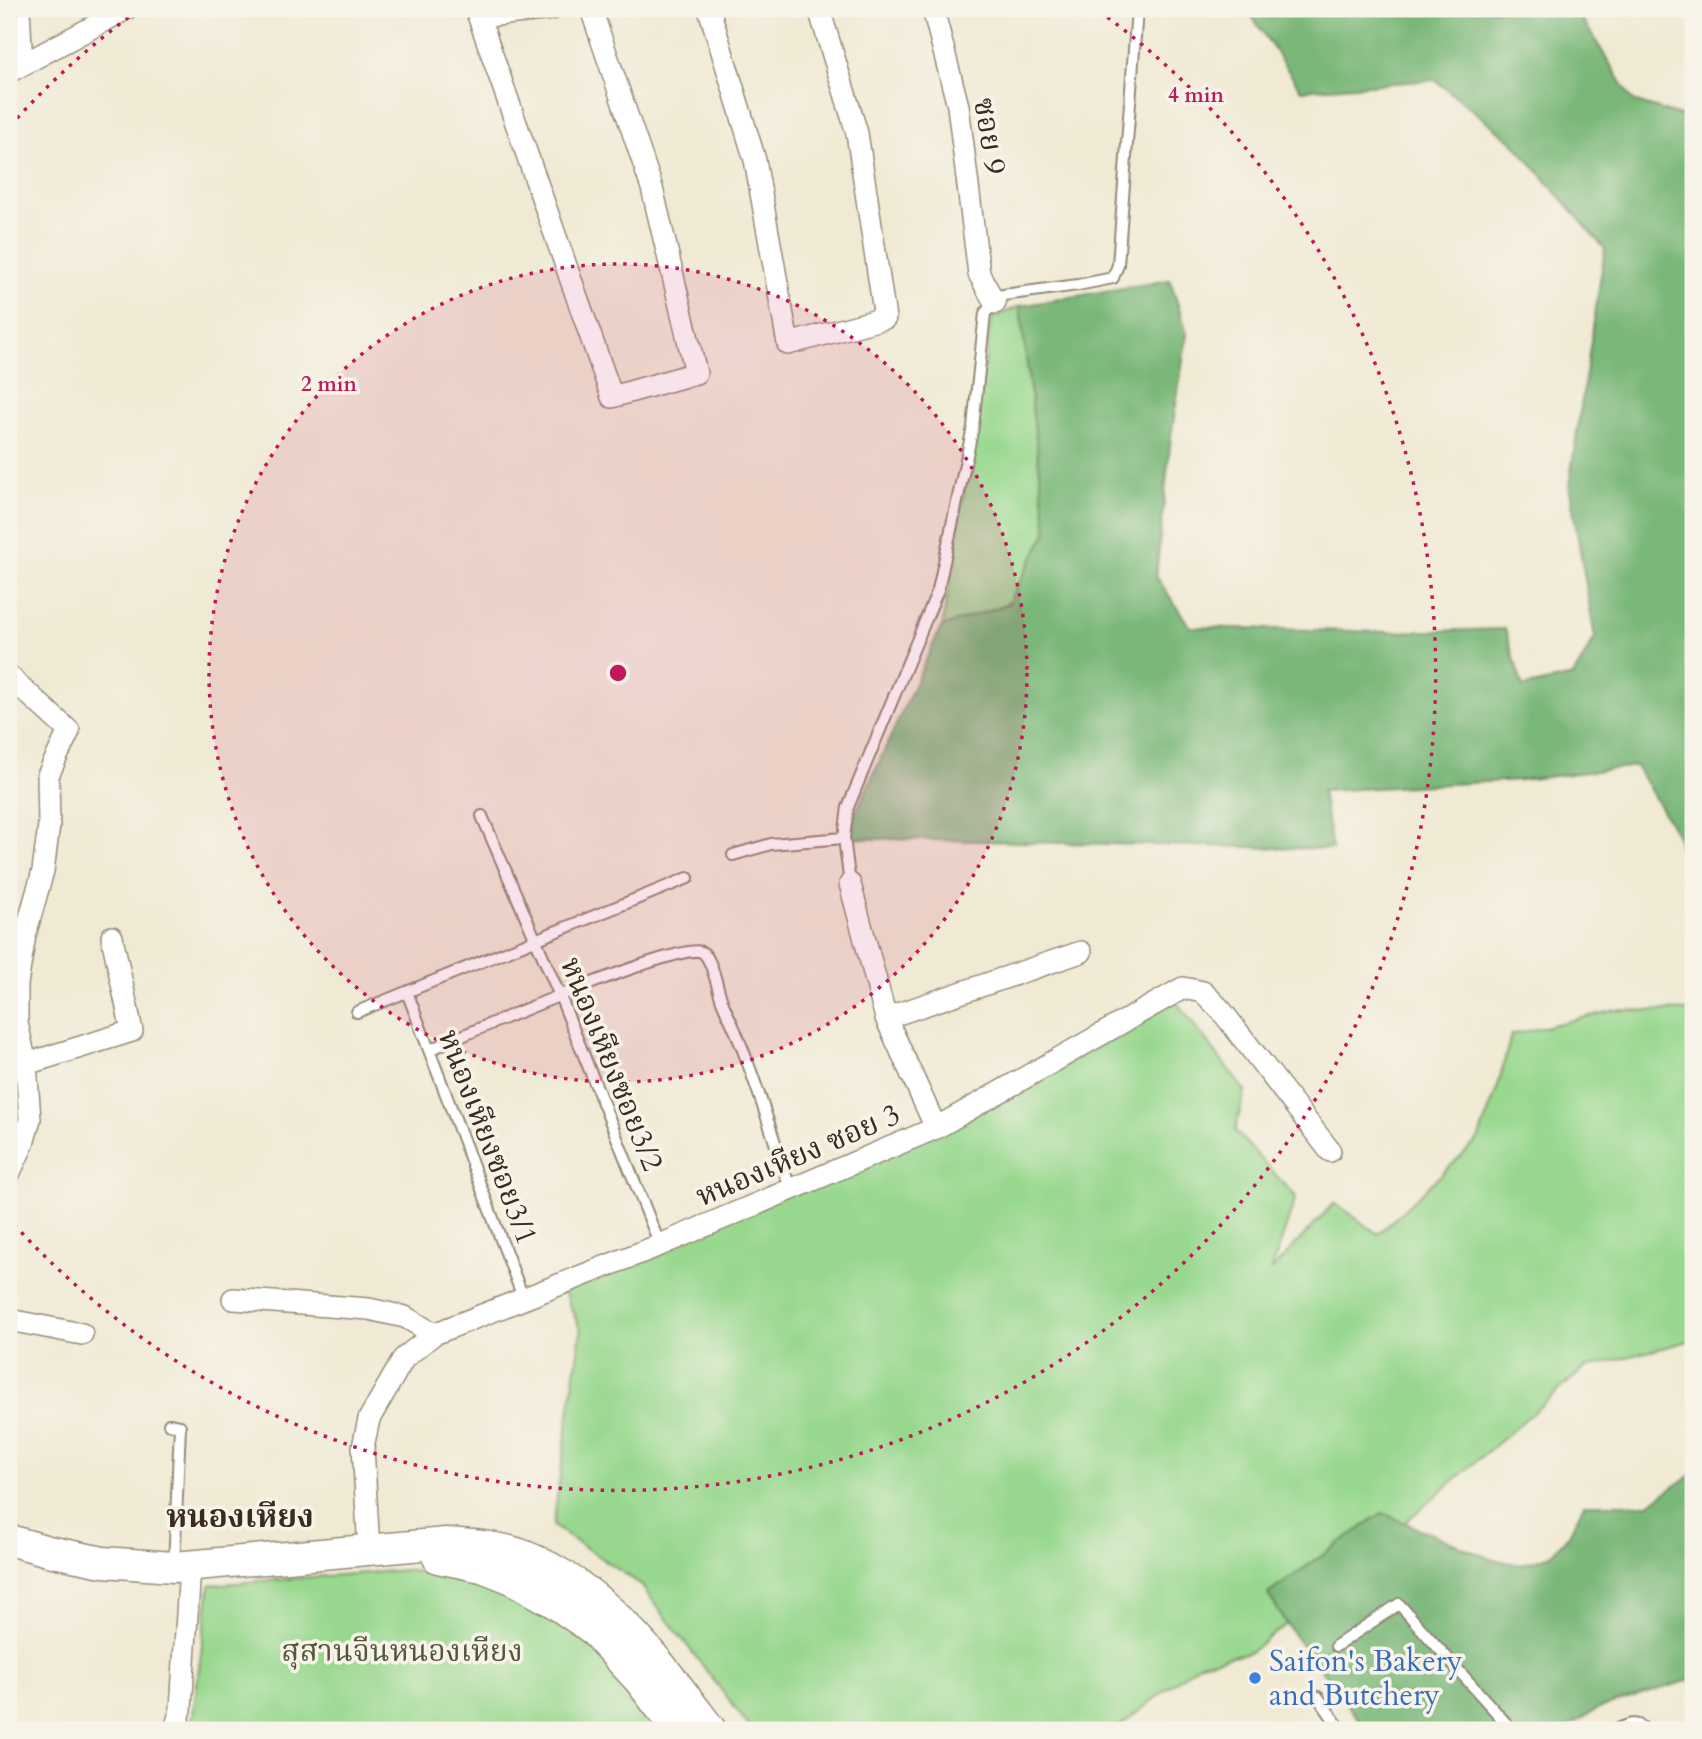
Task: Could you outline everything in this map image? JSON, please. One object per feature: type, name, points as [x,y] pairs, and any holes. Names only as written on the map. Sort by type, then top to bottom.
[{"type":"main road","points":[[9,1539],[48,1551],[103,1562],[182,1567],[446,1543],[486,1546],[524,1555],[566,1575],[610,1609],[628,1646],[677,1730]]},
{"type":"main road","points":[[628,1646],[711,1730]]},
{"type":"street","points":[[15,69],[19,9]]},
{"type":"street","points":[[15,69],[126,9]]},
{"type":"street","points":[[552,9],[477,13],[611,397],[696,373],[652,188],[592,9]]},
{"type":"street","points":[[709,9],[755,160],[788,344],[885,318],[857,133],[819,9]]},
{"type":"street","name":"ซอย 9","points":[[933,9],[957,106],[979,274],[995,303]]},
{"type":"street","points":[[9,677],[69,732],[48,775],[49,825],[43,871],[25,935],[17,984],[17,1023],[26,1064],[30,1119],[23,1144],[9,1174]]},
{"type":"street","points":[[850,884],[886,1018],[936,1128]]},
{"type":"street","points":[[26,1064],[132,1031],[112,937]]},
{"type":"street","points":[[886,1018],[1081,952]]},
{"type":"street","name":"หนองเหียง ซอย 3","points":[[383,1550],[363,1447],[369,1419],[404,1359],[434,1334],[660,1245],[936,1128],[1183,988],[1203,992],[1221,1010],[1330,1151]]},
{"type":"street","points":[[233,1299],[369,1309],[405,1317],[434,1334]]},
{"type":"street","points":[[9,1320],[82,1334]]},
{"type":"street","points":[[175,1730],[181,1709],[182,1567]]},
{"type":"lane","points":[[850,884],[844,838],[848,807],[938,590],[973,427],[985,313],[1003,295],[1113,278],[1118,265],[1137,9]]},
{"type":"lane","name":"หนองเหียงซอย3/2","points":[[482,816],[559,996],[660,1245]]},
{"type":"lane","points":[[733,855],[771,844],[844,838]]},
{"type":"lane","points":[[356,1012],[688,878]]},
{"type":"lane","points":[[429,1050],[559,996],[668,955],[694,951],[704,953],[739,1039],[791,1191]]},
{"type":"lane","name":"หนองเหียงซอย3/1","points":[[407,992],[524,1300]]},
{"type":"lane","points":[[169,1423],[180,1426],[182,1567]]},
{"type":"lane","points":[[1336,1646],[1399,1604],[1512,1730]]},
{"type":"lane","points":[[1318,1697],[1341,1730]]},
{"type":"lane","points":[[1616,1730],[1634,1724],[1646,1730]]},
{"type":"green space","points":[[1247,9],[1576,9],[1633,101],[1693,120],[1693,922],[1678,837],[1636,766],[1521,780],[1322,791],[1332,849],[844,838],[941,627],[1008,604],[1047,532],[1020,306],[1170,280],[1187,334],[1171,436],[1156,576],[1190,627],[1390,632],[1505,629],[1523,687],[1573,676],[1595,638],[1569,485],[1605,249],[1514,143],[1435,80],[1301,90]]},
{"type":"green space","points":[[1020,306],[1047,531],[1008,604],[942,627],[992,318]]},
{"type":"green space","points":[[1171,995],[1245,1091],[1235,1131],[1296,1197],[1271,1271],[1334,1203],[1378,1234],[1478,1140],[1498,1086],[1511,1035],[1615,1010],[1693,1011],[1693,1340],[1585,1368],[1404,1523],[1382,1513],[1268,1594],[1287,1624],[1250,1652],[1200,1663],[1115,1730],[752,1730],[640,1584],[553,1526],[581,1331],[561,1285],[949,1120]]},
{"type":"green space","points":[[1693,1474],[1693,1679],[1599,1708],[1563,1730],[1367,1730],[1294,1635],[1268,1594],[1382,1513],[1488,1558],[1521,1565],[1551,1555],[1570,1533],[1584,1504],[1648,1504]]},
{"type":"green space","name":"สุสานจีนหนองเหียง","points":[[405,1570],[474,1580],[533,1604],[598,1648],[662,1730],[191,1730],[210,1585]]},
{"type":"place","name":"Saifon's Bakery and Butchery","points":[[1255,1678]]},
{"type":"district","name":"หนองเหียง","points":[[240,1516]]}]
